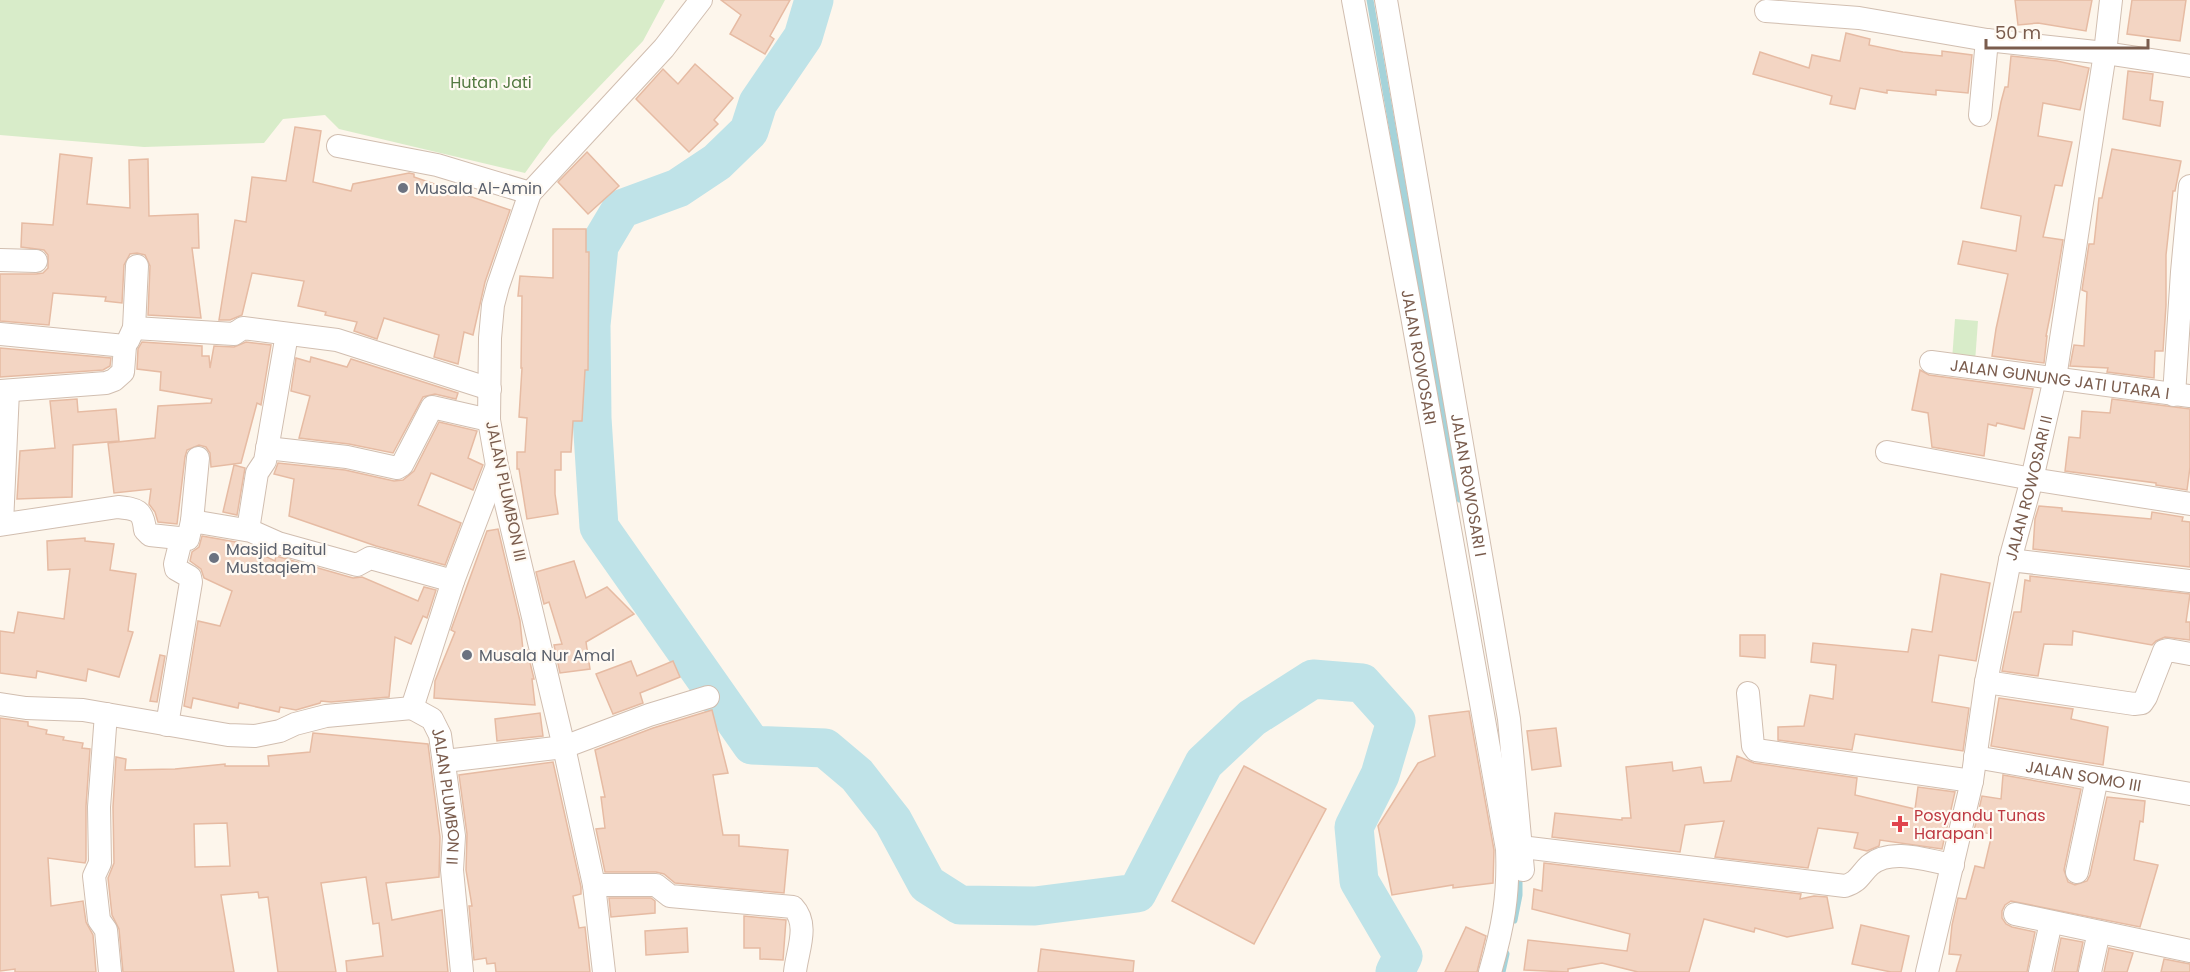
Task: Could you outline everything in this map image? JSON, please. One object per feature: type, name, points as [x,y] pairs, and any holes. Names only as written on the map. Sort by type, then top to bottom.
[{"type":"street","name":"JALAN PLUMBON III","points":[[604,972],[594,885],[564,747],[497,466],[489,420],[490,338],[493,305],[530,194],[663,48],[701,0]]},
{"type":"street","name":"JALAN ROWOSARI","points":[[1353,0],[1507,849],[1508,887],[1503,922],[1490,972]]},
{"type":"street","name":"JALAN ROWOSARI I","points":[[1386,0],[1509,719],[1522,847],[1523,882],[1522,902],[1509,952],[1508,972]]},
{"type":"street","name":"JALAN ROWOSARI II","points":[[1927,972],[1972,781],[1986,682],[2010,560],[2032,479],[2055,378],[2111,0]]},
{"type":"street","points":[[1766,11],[1859,18],[1988,40],[2105,52],[2190,66]]},
{"type":"street","points":[[1980,115],[1988,40]]},
{"type":"street","points":[[338,146],[437,165],[530,194]]},
{"type":"street","points":[[2182,395],[2190,186]]},
{"type":"street","points":[[0,260],[36,261]]},
{"type":"street","points":[[137,266],[130,337],[123,372],[114,380],[98,385],[4,391],[1,524],[118,507],[133,509],[140,513],[147,534],[187,530],[248,530],[278,543],[357,565],[370,558],[453,581]]},
{"type":"street","points":[[0,334],[130,337],[234,334],[243,327],[337,340],[490,389]]},
{"type":"street","points":[[248,530],[257,473],[265,461],[287,334]]},
{"type":"street","name":"JALAN GUNUNG JATI UTARA I","points":[[1931,362],[2182,395]]},
{"type":"street","points":[[267,448],[347,458],[397,468],[402,465],[432,407],[489,420]]},
{"type":"street","points":[[1887,452],[2032,479],[2190,504]]},
{"type":"street","points":[[167,724],[191,582],[190,577],[176,569],[175,564],[187,530],[198,458]]},
{"type":"street","name":"JALAN PLUMBON II","points":[[462,972],[452,870],[454,836],[445,762],[438,728],[432,719],[412,708],[453,581],[497,466]]},
{"type":"street","points":[[2010,560],[2190,580]]},
{"type":"street","points":[[1986,682],[2134,704],[2142,703],[2164,651],[2190,654]]},
{"type":"street","points":[[1748,693],[1753,746],[1756,750],[1972,781]]},
{"type":"street","points":[[445,762],[564,747],[649,715],[708,697]]},
{"type":"street","points":[[0,704],[26,708],[83,710],[228,735],[255,736],[273,733],[295,724],[326,716],[412,708]]},
{"type":"street","points":[[106,714],[99,807],[100,862],[94,876],[99,920],[106,930],[110,972]]},
{"type":"street","name":"JALAN SOMO III","points":[[1975,757],[2190,794]]},
{"type":"street","points":[[2077,872],[2097,778]]},
{"type":"street","points":[[1522,847],[1845,886],[1855,883],[1871,864],[1899,855],[1953,865]]},
{"type":"street","points":[[594,885],[656,885],[670,896],[793,907],[800,914],[801,923],[800,949],[795,972]]},
{"type":"street","points":[[2015,915],[2190,951]]},
{"type":"street","points":[[2040,972],[2051,922]]},
{"type":"street","points":[[2090,972],[2099,932]]},
{"type":"green space","name":"Hutan Jati","points":[[0,0],[665,0],[643,41],[551,137],[525,173],[339,129],[325,115],[283,119],[264,143],[144,147],[0,135]]},
{"type":"green space","points":[[1955,319],[1978,321],[1975,362],[1952,360]]},
{"type":"building","points":[[721,0],[790,0],[770,36],[774,39],[765,54],[730,34],[741,15]]},
{"type":"building","points":[[2015,0],[2092,0],[2086,31],[2038,23],[2018,25]]},
{"type":"building","points":[[2132,0],[2186,0],[2180,41],[2127,34]]},
{"type":"building","points":[[1846,33],[1870,39],[1869,45],[1903,52],[1942,56],[1942,51],[1972,55],[1968,93],[1936,90],[1936,95],[1887,90],[1887,93],[1860,88],[1855,109],[1830,104],[1832,96],[1753,74],[1760,52],[1809,68],[1812,55],[1840,61]]},
{"type":"building","points":[[2011,56],[2057,61],[2089,68],[2080,110],[2043,103],[2038,136],[2072,142],[2062,186],[2055,185],[2043,237],[2063,240],[2046,336],[2044,363],[1992,356],[2008,274],[1958,264],[1963,241],[2016,251],[2021,216],[1981,208],[2001,102],[2005,87],[2008,87]]},
{"type":"building","points":[[695,64],[733,98],[714,120],[718,124],[689,152],[636,99],[663,69],[678,84]]},
{"type":"building","points":[[2128,71],[2153,74],[2150,100],[2163,102],[2160,126],[2123,119]]},
{"type":"building","points":[[295,127],[321,131],[313,182],[351,191],[353,184],[409,173],[414,174],[414,177],[510,210],[485,282],[473,335],[464,332],[458,364],[434,357],[439,335],[384,318],[377,339],[354,331],[357,322],[298,306],[304,281],[252,273],[242,315],[230,320],[219,320],[235,220],[246,222],[252,177],[286,181]]},
{"type":"building","points":[[2112,149],[2181,161],[2175,191],[2173,191],[2166,255],[2163,351],[2155,351],[2154,378],[2107,372],[2108,368],[2070,366],[2074,345],[2084,346],[2087,292],[2082,290],[2089,244],[2094,244],[2099,198],[2102,198]]},
{"type":"building","points":[[587,152],[619,186],[588,214],[558,182]]},
{"type":"building","points":[[60,154],[92,158],[87,204],[130,208],[129,160],[148,159],[149,216],[198,214],[199,248],[192,248],[201,318],[148,315],[150,266],[145,255],[137,253],[130,254],[124,265],[122,303],[105,301],[106,297],[53,293],[49,325],[0,321],[0,274],[36,274],[43,273],[48,268],[48,255],[44,250],[21,247],[22,223],[53,225]]},
{"type":"building","points":[[553,229],[586,229],[586,252],[589,252],[588,370],[585,370],[582,421],[573,421],[571,452],[561,452],[561,470],[555,470],[558,514],[527,519],[519,469],[517,469],[517,452],[525,452],[527,418],[519,417],[522,296],[518,296],[520,276],[553,278]]},
{"type":"building","points":[[142,342],[202,346],[202,356],[209,356],[210,368],[214,346],[234,347],[246,342],[271,345],[261,405],[257,403],[241,463],[211,467],[210,453],[206,447],[199,445],[187,450],[177,524],[158,522],[149,504],[151,489],[114,493],[108,443],[155,438],[158,406],[211,403],[212,399],[160,390],[161,372],[137,369],[138,349]]},
{"type":"building","points":[[0,348],[111,358],[110,366],[103,370],[0,377]]},
{"type":"building","points":[[311,357],[347,367],[351,359],[458,393],[456,399],[435,394],[423,397],[393,453],[349,444],[299,438],[310,396],[291,391],[296,358],[310,362]]},
{"type":"building","points":[[1920,370],[1929,375],[2033,389],[2024,429],[1997,423],[1996,426],[1988,424],[1984,456],[1932,447],[1928,413],[1912,410]]},
{"type":"building","points":[[77,399],[78,412],[116,409],[119,441],[73,445],[72,497],[17,499],[20,451],[55,448],[50,401]]},
{"type":"building","points":[[2112,399],[2190,409],[2190,467],[2187,490],[2156,485],[2156,483],[2065,471],[2069,437],[2080,438],[2082,411],[2110,413]]},
{"type":"building","points":[[439,422],[477,431],[468,458],[483,465],[473,490],[431,473],[418,505],[461,523],[445,565],[376,546],[289,516],[294,479],[274,474],[278,463],[345,470],[394,481],[403,480],[414,471]]},
{"type":"building","points":[[234,465],[245,468],[237,515],[223,512]]},
{"type":"building","points":[[2039,506],[2062,508],[2062,511],[2151,519],[2152,512],[2183,517],[2182,521],[2190,522],[2190,567],[2033,549],[2035,519]]},
{"type":"building","points":[[498,529],[520,621],[523,650],[527,650],[534,679],[532,679],[535,705],[434,698],[435,681],[455,632],[451,630],[487,531]]},
{"type":"building","points":[[202,536],[236,542],[275,561],[276,556],[353,578],[362,577],[418,601],[424,587],[436,590],[427,618],[423,616],[411,644],[395,637],[389,697],[321,701],[296,710],[280,707],[279,712],[239,703],[238,708],[193,698],[191,708],[184,706],[198,621],[220,626],[232,591],[204,578],[201,569],[190,561],[192,552],[199,547]]},
{"type":"building","points":[[85,538],[85,541],[114,544],[110,570],[136,574],[128,631],[133,632],[119,677],[88,669],[86,681],[37,671],[36,678],[0,673],[0,631],[14,633],[18,612],[64,619],[70,569],[48,570],[47,541]]},
{"type":"building","points":[[574,561],[586,598],[607,587],[634,614],[586,642],[590,669],[560,673],[554,645],[562,644],[549,602],[544,604],[536,572]]},
{"type":"building","points":[[1941,574],[1990,583],[1976,661],[1939,655],[1932,702],[1969,708],[1963,751],[1855,734],[1852,750],[1778,740],[1778,727],[1804,726],[1810,695],[1833,699],[1836,665],[1811,662],[1813,643],[1908,652],[1912,629],[1932,632]]},
{"type":"building","points":[[2030,576],[2190,594],[2186,622],[2190,622],[2190,640],[2165,637],[2152,645],[2073,631],[2072,645],[2044,644],[2038,676],[2002,671],[2014,612],[2021,612],[2025,580],[2030,581]]},
{"type":"building","points":[[1740,635],[1765,635],[1765,658],[1740,656]]},
{"type":"building","points":[[160,655],[165,656],[157,702],[150,701]]},
{"type":"building","points":[[631,661],[637,676],[673,661],[680,677],[640,693],[643,703],[613,714],[596,674]]},
{"type":"building","points":[[1999,698],[2073,709],[2071,719],[2108,727],[2103,765],[1991,746]]},
{"type":"building","points":[[712,710],[728,773],[713,775],[723,835],[739,835],[739,846],[788,850],[784,893],[675,883],[664,874],[656,872],[605,872],[596,829],[605,828],[601,797],[605,797],[595,750],[653,728]]},
{"type":"building","points":[[1469,711],[1494,850],[1493,883],[1453,888],[1453,885],[1392,895],[1378,826],[1418,763],[1435,756],[1429,716]]},
{"type":"building","points":[[540,713],[543,736],[497,741],[495,719]]},
{"type":"building","points":[[0,718],[28,722],[28,726],[47,730],[46,734],[64,737],[63,740],[83,743],[82,748],[90,749],[85,863],[48,858],[51,906],[83,901],[86,922],[93,935],[96,972],[15,972],[15,969],[0,971]]},
{"type":"building","points":[[1556,728],[1561,766],[1532,770],[1527,731]]},
{"type":"building","points":[[313,733],[428,744],[440,837],[439,877],[386,883],[392,920],[442,910],[448,972],[347,972],[346,961],[383,956],[379,923],[373,924],[366,877],[321,883],[336,972],[278,972],[268,897],[259,898],[258,892],[221,895],[234,972],[123,972],[119,929],[112,915],[108,878],[114,863],[113,807],[116,757],[126,759],[125,770],[175,769],[225,764],[225,766],[269,766],[268,756],[310,752]],"holes":[[[227,823],[230,866],[195,867],[194,824]]]},
{"type":"building","points":[[1737,756],[1754,763],[1857,778],[1855,795],[1915,809],[1918,787],[1955,792],[1942,849],[1880,840],[1879,846],[1867,851],[1854,848],[1858,833],[1818,828],[1808,868],[1715,857],[1724,821],[1685,825],[1680,852],[1552,837],[1555,813],[1622,820],[1622,818],[1631,818],[1626,767],[1672,762],[1673,771],[1701,767],[1704,783],[1731,781]]},
{"type":"building","points":[[553,762],[581,887],[581,894],[573,896],[579,928],[585,927],[590,972],[496,972],[495,963],[487,964],[486,958],[474,960],[469,906],[472,906],[466,870],[467,834],[459,775]]},
{"type":"building","points":[[1244,766],[1326,809],[1254,944],[1172,901]]},
{"type":"building","points":[[2003,775],[2081,789],[2064,870],[2068,882],[2075,885],[2087,881],[2090,875],[2107,797],[2145,801],[2143,822],[2140,821],[2134,860],[2158,865],[2140,927],[2011,901],[2002,911],[2002,918],[2006,924],[2035,932],[2027,972],[1956,972],[1961,955],[1949,954],[1958,898],[1966,899],[1975,866],[1984,868],[1992,834],[1974,831],[1982,796],[2001,799]]},
{"type":"building","points":[[1544,863],[1801,894],[1800,899],[1814,896],[1827,897],[1833,928],[1787,937],[1755,928],[1754,932],[1704,919],[1689,972],[1638,972],[1602,963],[1568,969],[1568,972],[1524,970],[1528,940],[1627,951],[1630,934],[1532,909],[1534,889],[1542,891]]},
{"type":"building","points":[[609,898],[651,898],[655,901],[655,913],[611,917]]},
{"type":"building","points":[[744,916],[786,920],[783,960],[760,959],[760,948],[744,948]]},
{"type":"building","points":[[1861,925],[1909,936],[1901,972],[1852,964]]},
{"type":"building","points":[[1466,927],[1486,936],[1477,972],[1445,972]]},
{"type":"building","points":[[687,928],[688,952],[646,955],[645,931]]},
{"type":"building","points":[[2061,938],[2083,942],[2077,972],[2054,972]]},
{"type":"building","points":[[2109,948],[2133,953],[2127,972],[2104,972]]},
{"type":"building","points":[[1041,949],[1134,961],[1133,972],[1038,972]]},
{"type":"building","points":[[2164,959],[2190,964],[2190,972],[2161,972]]},
{"type":"waterway","points":[[814,0],[803,37],[758,103],[749,131],[717,162],[678,188],[621,209],[599,246],[591,325],[592,418],[599,527],[752,745],[825,748],[857,775],[893,821],[927,884],[960,905],[1035,906],[1137,893],[1204,763],[1252,718],[1313,679],[1362,683],[1396,721],[1380,775],[1354,827],[1359,881],[1403,956],[1395,972]]},
{"type":"waterway","points":[[1370,0],[1436,377],[1460,499]]},
{"type":"waterway","points":[[1514,920],[1519,895],[1519,871]]},
{"type":"waterway","points":[[1502,972],[1506,954]]},
{"type":"place","name":"Musala Al-Amin","points":[[403,188]]},
{"type":"place","name":"Masjid Baitul Mustaqiem","points":[[214,558]]},
{"type":"place","name":"Musala Nur Amal","points":[[467,655]]},
{"type":"place","name":"Posyandu Tunas Harapan I","points":[[1900,824]]}]
